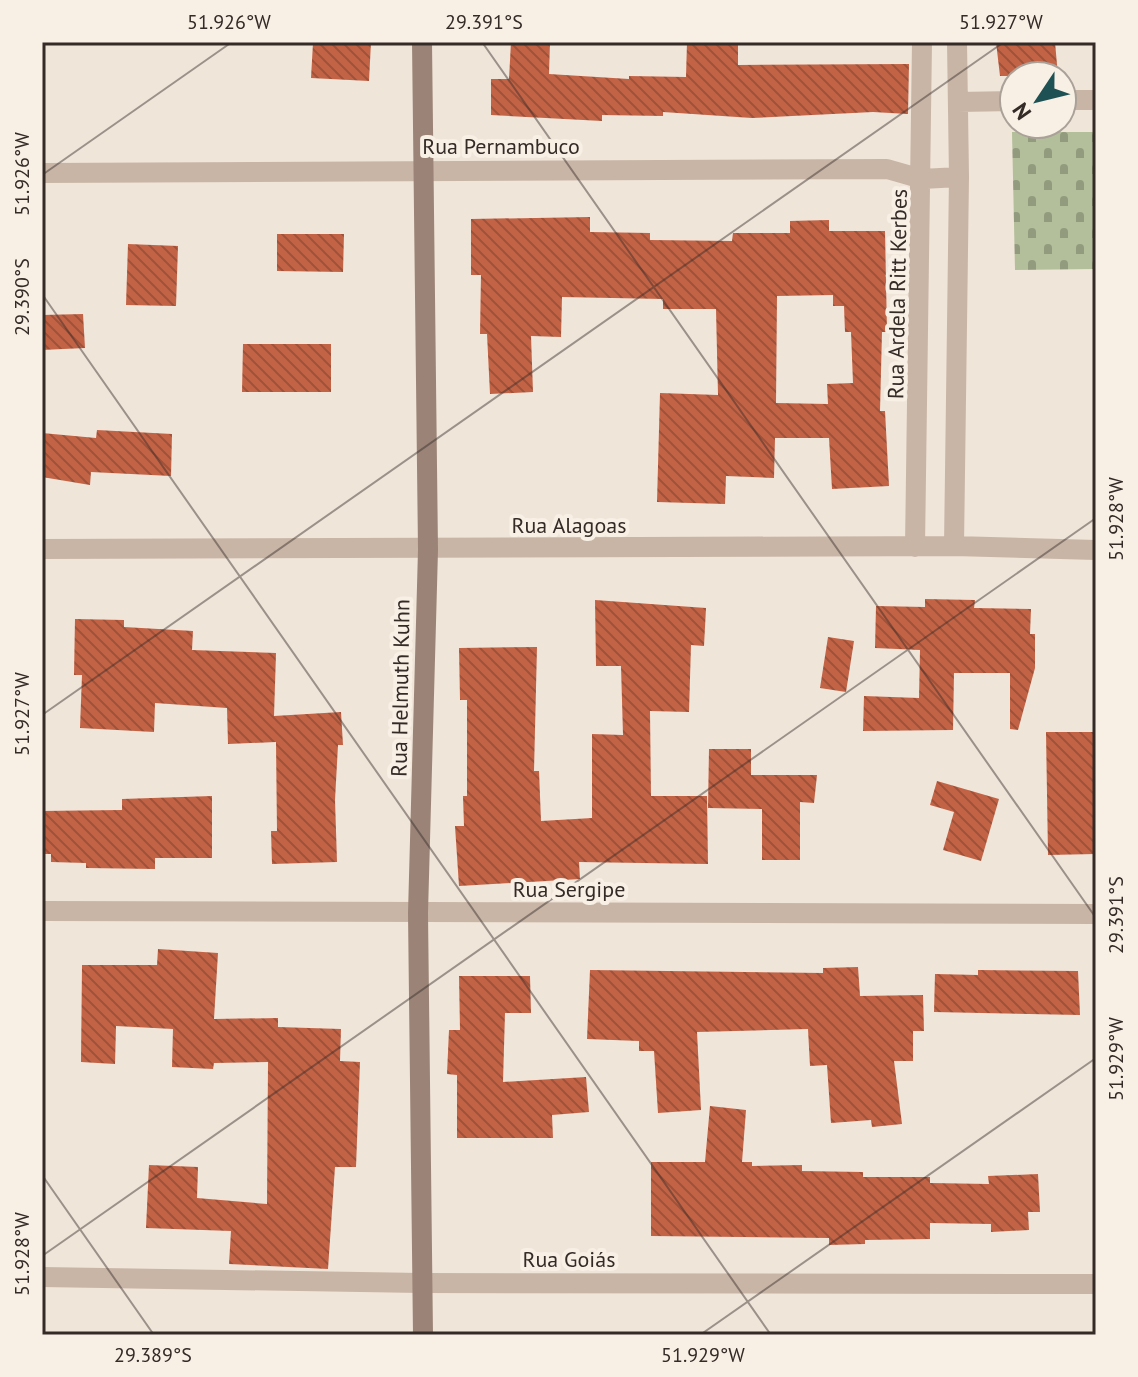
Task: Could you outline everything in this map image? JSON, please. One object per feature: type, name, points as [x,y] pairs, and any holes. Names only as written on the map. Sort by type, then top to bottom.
[{"type":"main road","name":"Rua Helmuth Kuhn","points":[[422,42],[428,550],[418,913],[423,1335]]},
{"type":"street","name":"Rua Ardela Ritt Kerbes","points":[[915,547],[922,42]]},
{"type":"street","points":[[954,546],[959,177],[957,42]]},
{"type":"street","points":[[958,102],[998,101]]},
{"type":"street","name":"Rua Pernambuco","points":[[42,173],[887,169],[922,179],[959,177]]},
{"type":"street","name":"Rua Alagoas","points":[[42,549],[954,546],[1096,550]]},
{"type":"street","name":"Rua Sergipe","points":[[42,911],[1096,914]]},
{"type":"street","name":"Rua Goiás","points":[[42,1277],[421,1283],[1096,1284]]},
{"type":"green space","points":[[1078,132],[1096,132],[1096,269],[1015,270],[1012,140],[1078,140]]},
{"type":"building","points":[[371,42],[369,81],[311,78],[313,43]]},
{"type":"building","points":[[511,42],[550,42],[549,74],[629,79],[629,76],[686,77],[687,42],[738,42],[738,65],[909,64],[908,114],[873,112],[752,118],[663,112],[663,116],[602,115],[602,121],[491,115],[491,79],[509,79]]},
{"type":"building","points":[[996,42],[1055,42],[1057,60],[998,60]]},
{"type":"building","points":[[590,217],[590,232],[650,233],[650,240],[732,241],[733,233],[790,233],[790,221],[829,220],[829,231],[885,231],[887,332],[882,332],[880,411],[885,411],[889,486],[832,489],[829,438],[775,438],[774,478],[726,476],[725,504],[657,502],[660,393],[718,395],[716,309],[663,309],[663,299],[562,297],[561,337],[531,336],[533,392],[490,394],[487,334],[480,334],[481,275],[471,275],[471,219]],"holes":[[[833,295],[833,306],[844,306],[845,332],[851,332],[853,383],[827,384],[828,404],[776,403],[777,296]]]},
{"type":"building","points":[[277,234],[344,234],[343,272],[277,271]]},
{"type":"building","points":[[128,244],[178,246],[176,306],[126,305]]},
{"type":"building","points":[[83,314],[85,348],[42,350],[42,315]]},
{"type":"building","points":[[243,344],[331,344],[331,392],[242,392]]},
{"type":"building","points":[[97,430],[172,434],[171,476],[91,472],[90,485],[42,477],[42,433],[96,438]]},
{"type":"building","points":[[925,599],[975,600],[974,608],[1031,609],[1030,634],[1035,634],[1035,668],[1018,730],[1010,729],[1010,673],[954,673],[953,730],[863,731],[864,696],[919,698],[920,650],[875,648],[876,606],[925,607]]},
{"type":"building","points":[[595,600],[706,608],[704,646],[691,645],[689,712],[650,711],[651,796],[707,796],[708,864],[579,862],[580,879],[459,886],[455,826],[464,826],[463,796],[467,796],[467,700],[460,700],[459,648],[537,647],[534,771],[539,771],[541,821],[592,818],[592,734],[623,735],[621,666],[596,666]]},
{"type":"building","points":[[75,619],[124,620],[124,627],[193,631],[192,650],[276,653],[274,716],[341,712],[343,745],[338,745],[335,800],[337,862],[272,864],[271,831],[277,831],[276,742],[228,744],[227,708],[155,703],[154,732],[80,728],[82,675],[74,675]]},
{"type":"building","points":[[828,637],[854,641],[846,692],[820,688]]},
{"type":"building","points":[[1046,732],[1096,732],[1096,854],[1048,855]]},
{"type":"building","points":[[709,749],[751,749],[751,775],[817,775],[814,803],[800,802],[800,860],[762,860],[762,809],[708,808]]},
{"type":"building","points":[[937,781],[999,799],[981,861],[943,850],[954,812],[930,805]]},
{"type":"building","points":[[212,796],[212,858],[155,858],[155,869],[86,868],[86,863],[51,862],[51,854],[42,854],[42,811],[122,810],[122,799]]},
{"type":"building","points":[[158,949],[218,953],[214,1019],[278,1018],[278,1027],[341,1029],[340,1061],[360,1062],[356,1167],[335,1167],[328,1269],[229,1264],[231,1231],[146,1228],[149,1165],[198,1167],[197,1198],[267,1204],[268,1062],[214,1063],[213,1069],[172,1067],[173,1029],[116,1026],[115,1064],[81,1062],[82,965],[157,965]]},
{"type":"building","points":[[858,967],[860,996],[923,995],[924,1031],[913,1031],[913,1061],[894,1061],[902,1124],[872,1127],[871,1120],[831,1123],[827,1065],[810,1066],[808,1029],[697,1032],[701,1110],[658,1113],[654,1051],[639,1051],[639,1041],[587,1039],[590,970],[823,973],[823,968]]},
{"type":"building","points":[[978,970],[1078,971],[1080,1015],[934,1012],[935,974],[978,975]]},
{"type":"building","points":[[459,976],[530,976],[531,1013],[505,1013],[503,1082],[586,1077],[589,1112],[552,1115],[553,1138],[457,1138],[457,1075],[447,1074],[449,1030],[460,1030]]},
{"type":"building","points":[[710,1106],[746,1110],[742,1162],[752,1162],[752,1166],[802,1165],[802,1171],[863,1172],[863,1177],[930,1177],[930,1183],[989,1184],[988,1176],[1038,1174],[1040,1212],[1028,1212],[1029,1230],[991,1232],[991,1224],[930,1223],[930,1239],[865,1240],[865,1244],[829,1245],[829,1238],[651,1236],[651,1162],[705,1162]]}]
